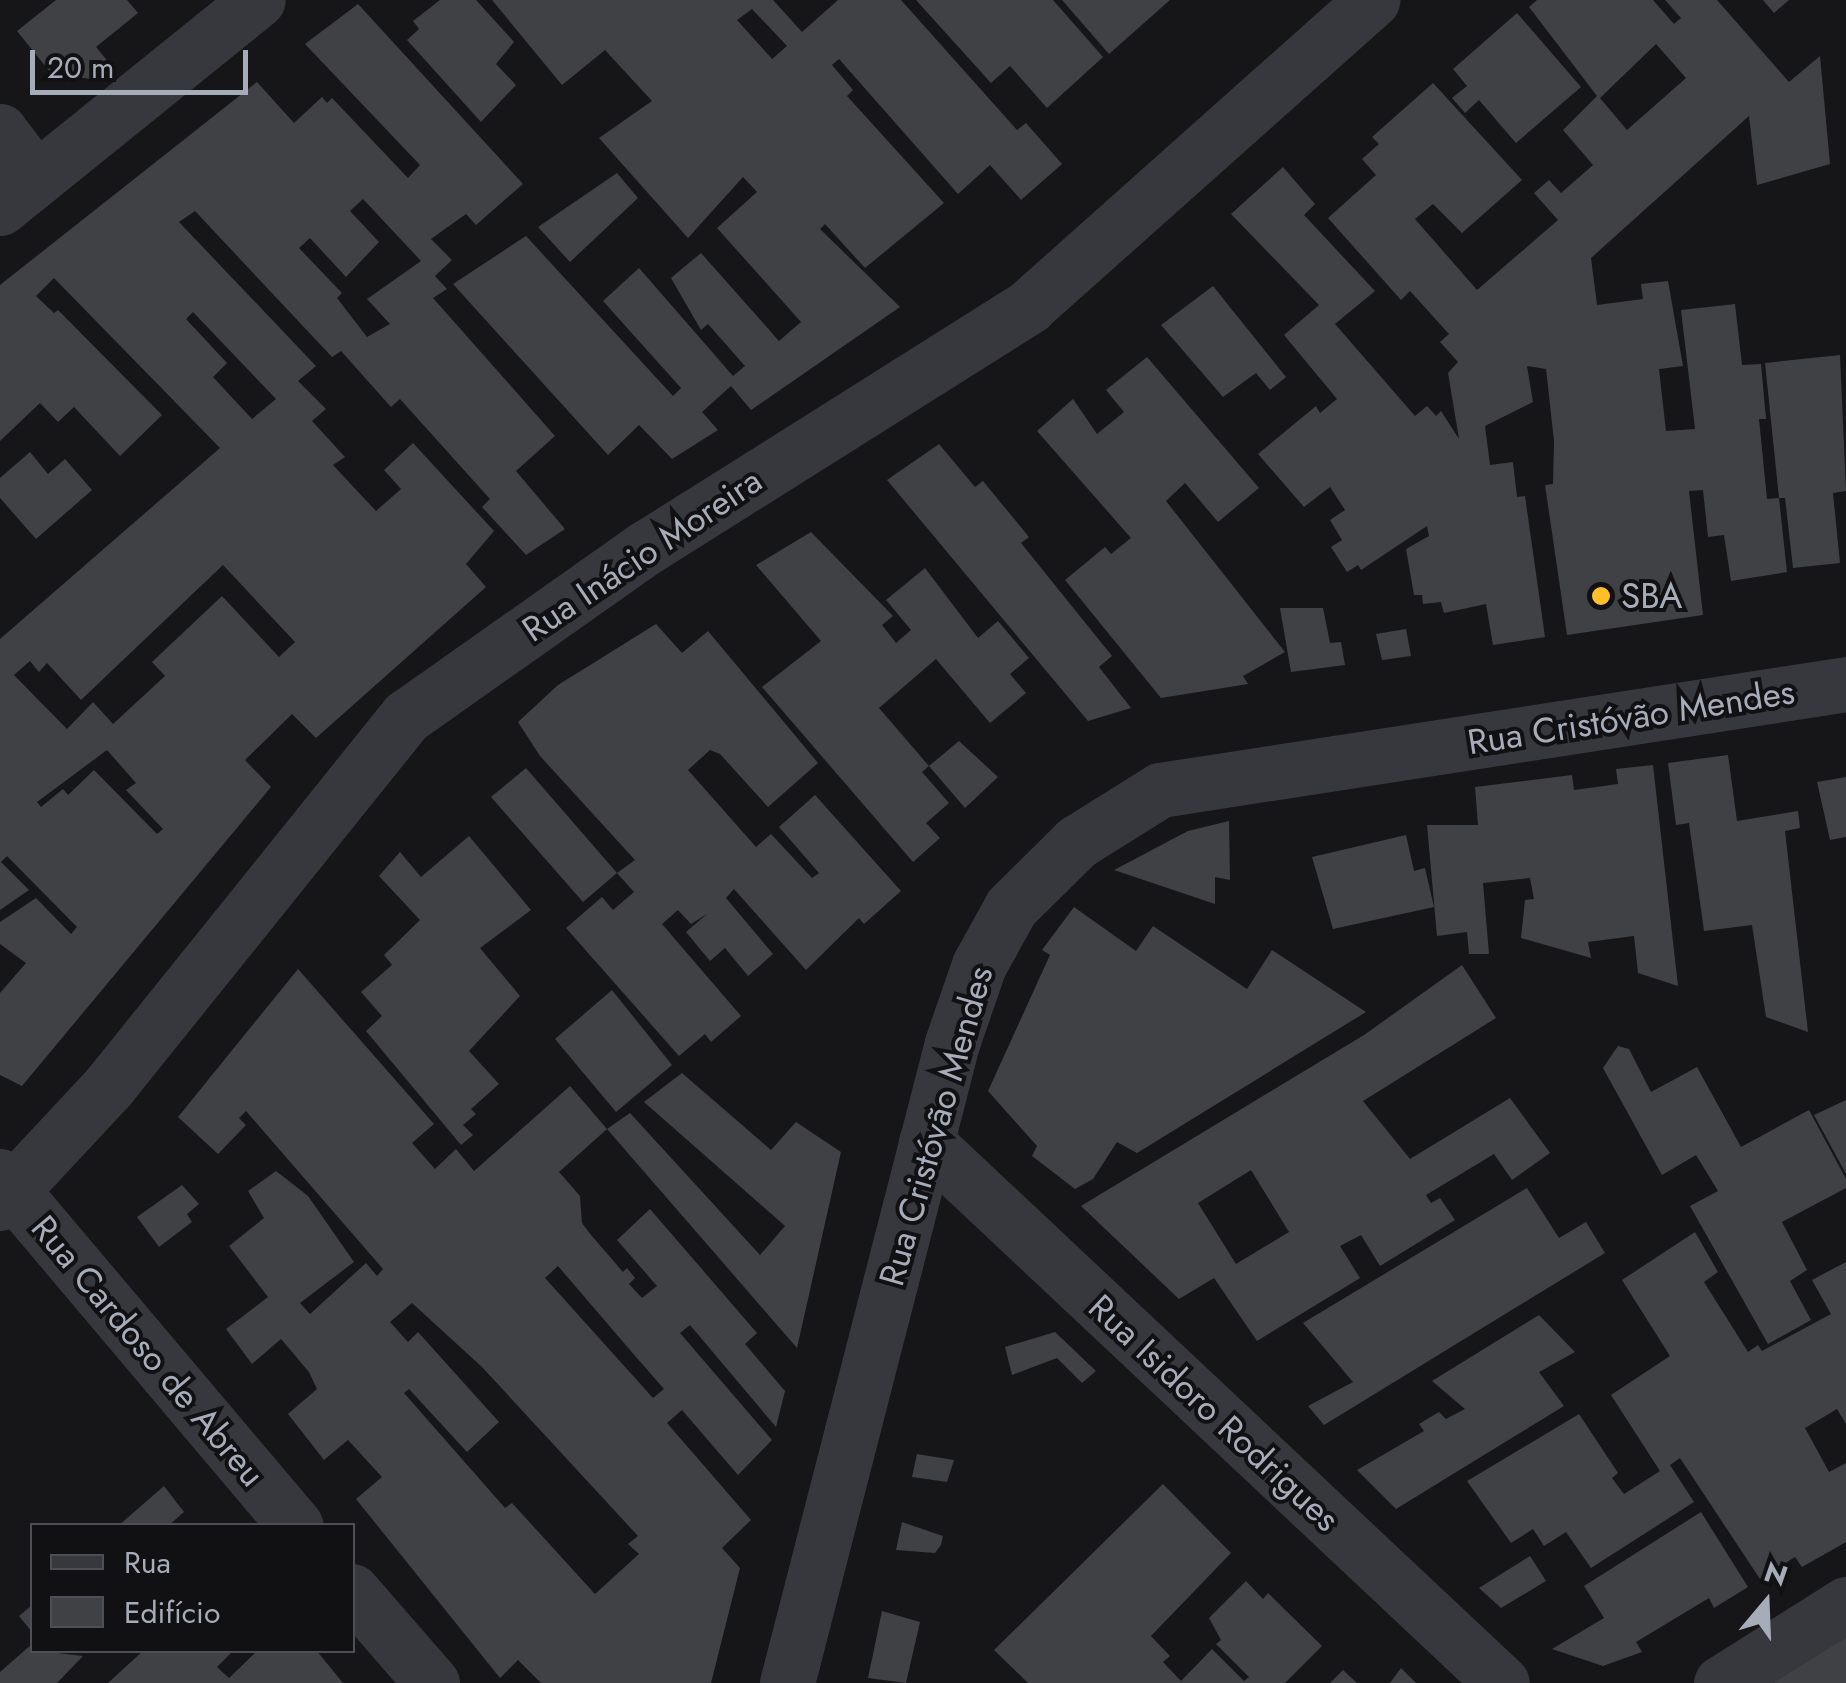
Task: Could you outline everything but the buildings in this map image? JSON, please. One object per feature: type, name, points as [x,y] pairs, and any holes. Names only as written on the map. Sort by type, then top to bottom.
[{"type":"street","points":[[0,131],[18,193],[258,0]]},
{"type":"street","name":"Rua Inácio Moreira","points":[[4,1190],[109,1086],[406,716],[648,547],[1029,306],[1374,0]]},
{"type":"street","name":"Rua Cristóvão Mendes","points":[[787,1683],[926,1142],[979,965],[1011,907],[1078,842],[1160,790],[1846,684]]},
{"type":"street","name":"Rua Isidoro Rodrigues","points":[[926,1142],[1502,1683]]},
{"type":"street","name":"Rua Cardoso de Abreu","points":[[4,1190],[293,1523]]},
{"type":"street","points":[[355,1594],[432,1683]]},
{"type":"street","points":[[1721,1683],[1846,1604]]},
{"type":"place","name":"SBA","points":[[1601,596]]}]
